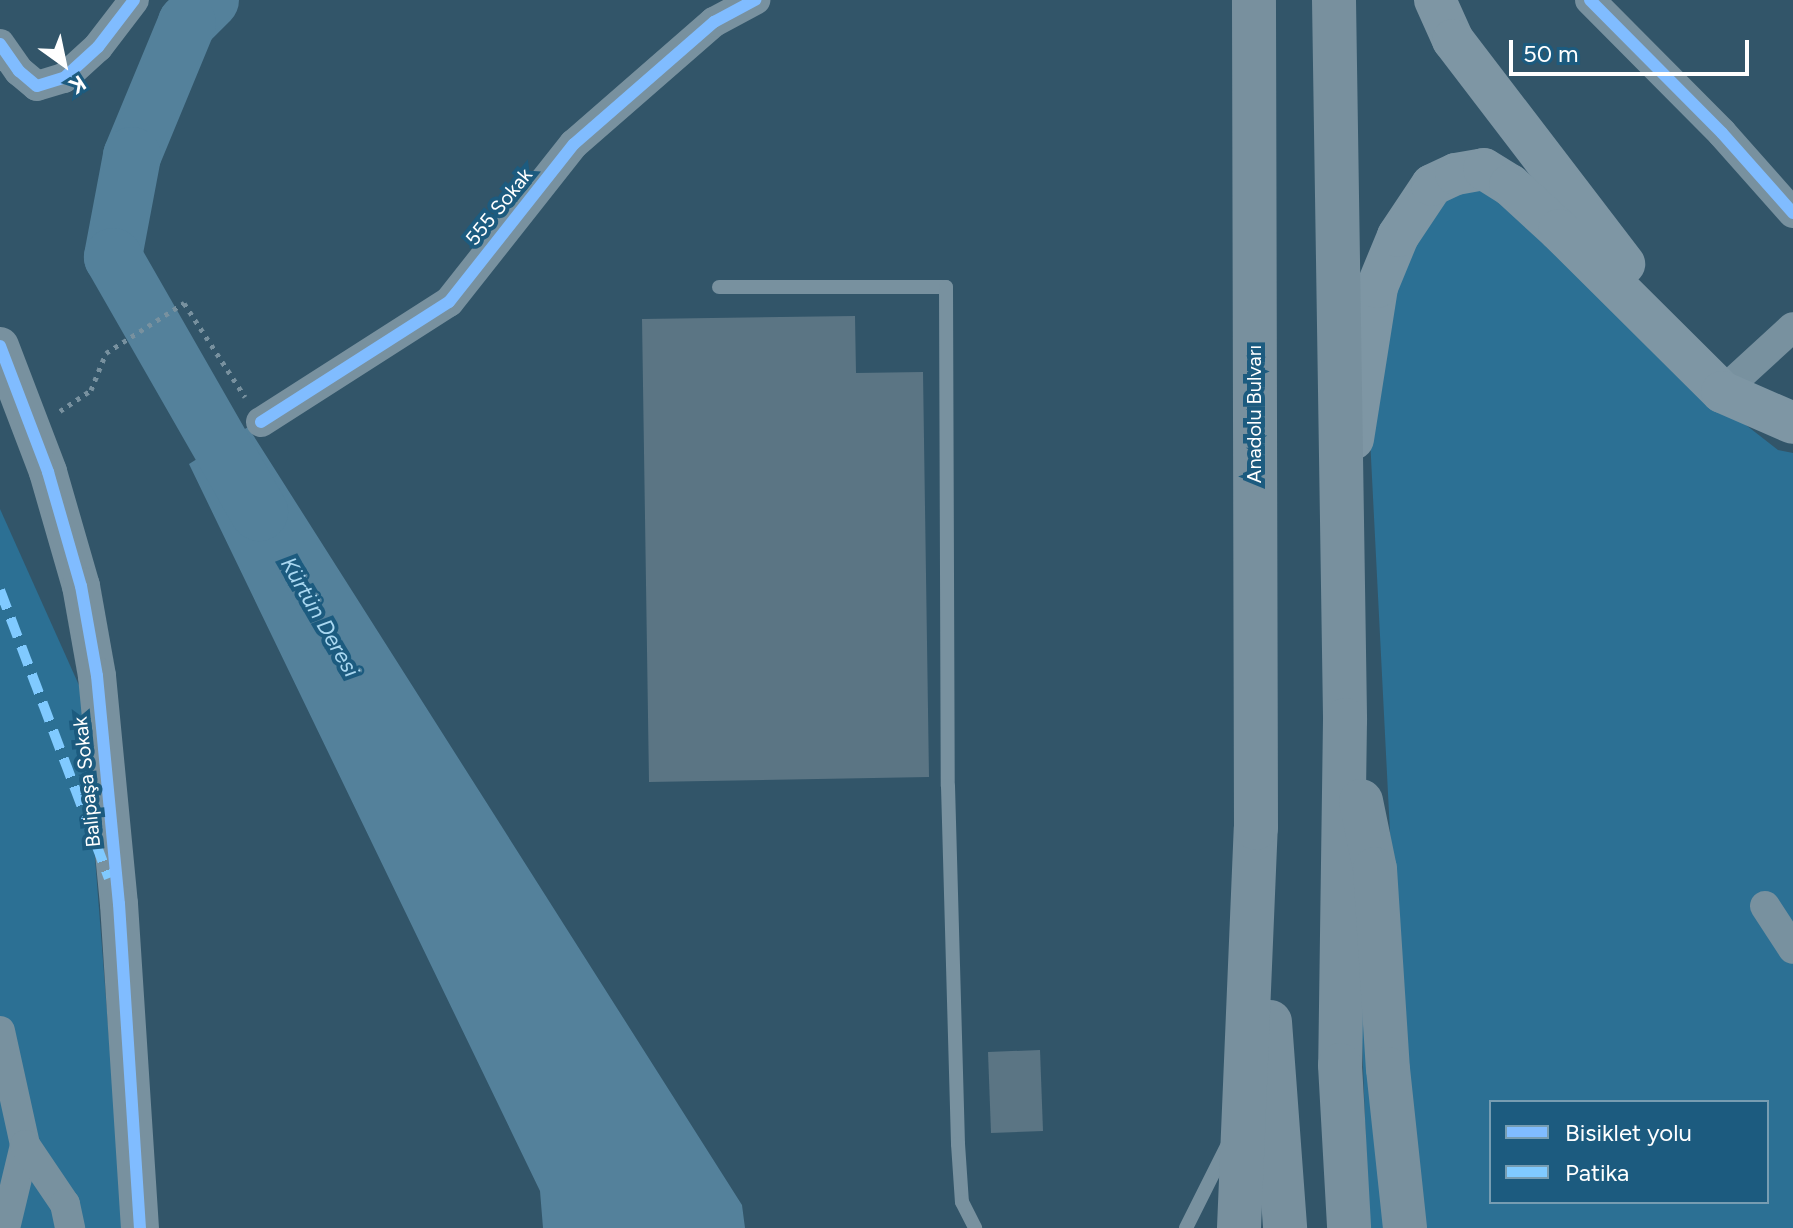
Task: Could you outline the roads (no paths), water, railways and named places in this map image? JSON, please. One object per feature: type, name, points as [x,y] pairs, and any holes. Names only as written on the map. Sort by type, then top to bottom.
[{"type":"highway","name":"Anadolu Bulvarı","points":[[1254,0],[1256,828]]},
{"type":"highway","points":[[1334,0],[1345,720],[1340,1065],[1349,1228]]},
{"type":"highway","points":[[1345,720],[1375,869],[1388,1069],[1405,1228]]},
{"type":"highway","points":[[1239,1228],[1256,828]]},
{"type":"highway","points":[[1256,828],[1285,1228]]},
{"type":"main road","points":[[1435,0],[1453,40],[1722,392]]},
{"type":"main road","points":[[1341,507],[1377,287],[1398,236],[1432,185],[1456,174],[1484,169],[1510,185],[1722,392],[1793,423]]},
{"type":"street","points":[[0,44],[19,71],[37,86],[64,78],[98,47],[134,0]]},
{"type":"street","name":"555 Sokak","points":[[261,422],[449,302],[574,144],[707,11],[755,0]]},
{"type":"street","points":[[1590,0],[1722,133],[1793,213]]},
{"type":"street","points":[[1722,392],[1793,327]]},
{"type":"street","name":"Balipaşa Sokak","points":[[0,346],[52,486],[81,586],[97,676],[119,904],[140,1228]]},
{"type":"street","points":[[1765,906],[1793,949]]},
{"type":"street","points":[[0,1031],[25,1145],[65,1204],[70,1228]]},
{"type":"street","points":[[5,1228],[25,1145]]},
{"type":"lane","points":[[719,287],[946,287],[948,786],[958,1144],[962,1202],[975,1228]]},
{"type":"lane","points":[[1186,1228],[1242,1115]]},
{"type":"water","points":[[248,427],[742,1205],[745,1228],[543,1228],[540,1191],[189,464]]},
{"type":"waterway","name":"Kürtün Deresi","points":[[210,0],[187,23],[132,156],[113,257],[259,512]]}]
